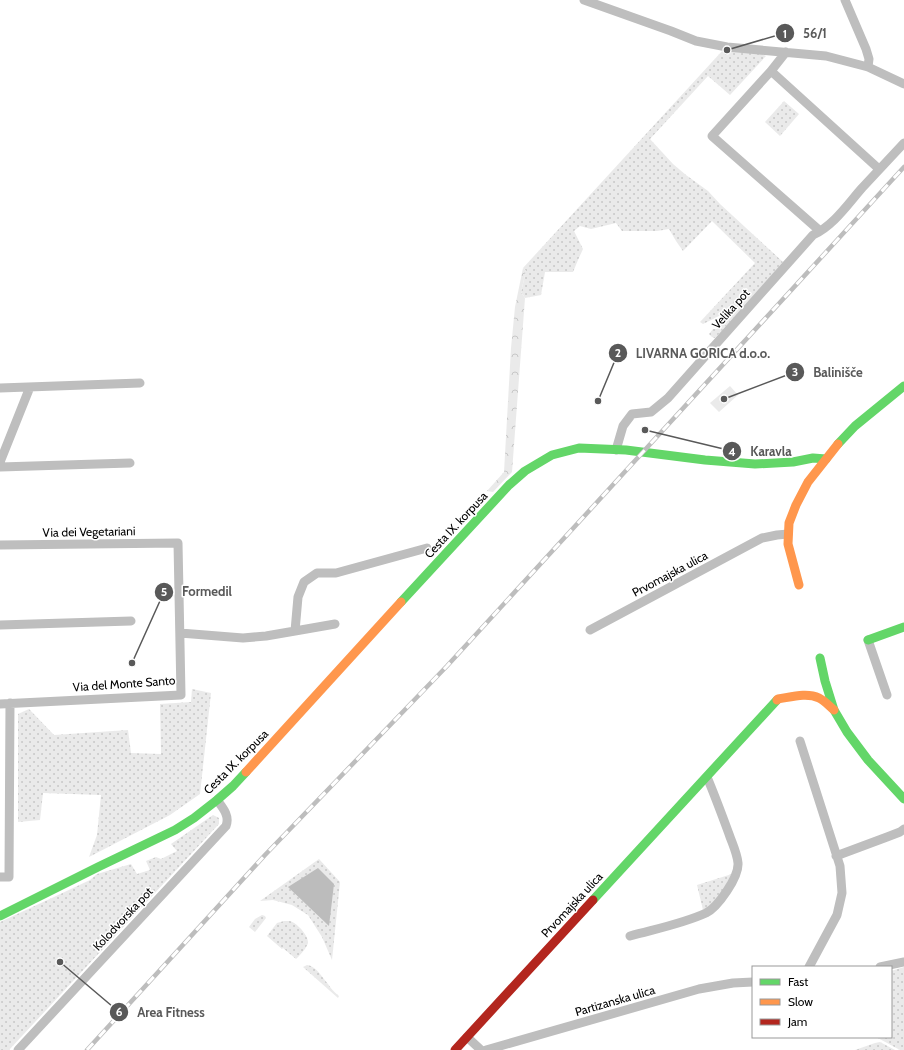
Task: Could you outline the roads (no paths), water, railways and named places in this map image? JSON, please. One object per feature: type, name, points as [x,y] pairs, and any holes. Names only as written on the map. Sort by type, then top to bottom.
[{"type":"main road","points":[[799,585],[788,544],[788,534],[789,523],[796,505],[808,482],[839,442],[855,426],[904,386]]},
{"type":"main road","name":"Cesta IX. korpusa","points":[[0,916],[175,830],[194,818],[217,800],[233,786],[509,485],[524,471],[552,455],[579,448],[616,450],[755,464],[793,462],[813,458],[826,459]]},
{"type":"main road","points":[[868,640],[904,627]]},
{"type":"main road","points":[[820,658],[834,710],[847,732],[868,760],[904,798]]},
{"type":"main road","name":"Prvomajska ulica","points":[[455,1050],[778,699],[800,695],[811,696],[819,698],[834,710]]},
{"type":"street","points":[[584,0],[696,41],[727,48],[826,56],[868,67],[904,84]]},
{"type":"street","points":[[845,0],[866,49],[868,67]]},
{"type":"street","points":[[786,52],[771,71],[712,136],[820,231]]},
{"type":"street","points":[[771,71],[879,169]]},
{"type":"street","name":"Velika pot","points":[[616,450],[623,426],[632,414],[651,412],[668,398],[813,235],[832,223],[904,143]]},
{"type":"street","points":[[0,388],[140,383]]},
{"type":"street","points":[[0,462],[30,387]]},
{"type":"street","points":[[0,467],[130,463]]},
{"type":"street","name":"Prvomajska ulica","points":[[590,630],[762,538],[777,534],[788,534]]},
{"type":"street","name":"Via dei Vegetariani","points":[[0,545],[178,543]]},
{"type":"street","name":"Via del Monte Santo","points":[[0,704],[182,695],[178,543]]},
{"type":"street","points":[[295,630],[298,597],[304,582],[316,573],[336,573],[427,548]]},
{"type":"street","points":[[0,625],[131,621]]},
{"type":"street","points":[[180,634],[243,638],[266,636],[335,624]]},
{"type":"street","points":[[868,640],[887,695]]},
{"type":"street","points":[[0,877],[8,877],[10,703]]},
{"type":"street","points":[[800,741],[840,866],[842,894],[837,915],[810,966]]},
{"type":"street","points":[[630,936],[707,912],[721,900],[736,873],[738,864],[735,852],[707,777]]},
{"type":"street","name":"Kolodvorska pot","points":[[18,1050],[226,826],[228,821],[227,815],[217,800]]},
{"type":"street","points":[[836,856],[881,840],[904,829]]},
{"type":"street","points":[[885,966],[904,962]]},
{"type":"street","name":"Partizanska ulica","points":[[486,1050],[699,989],[733,983],[752,982]]},
{"type":"street","points":[[467,1037],[481,1050]]},
{"type":"railway","points":[[87,1050],[265,855],[447,666],[904,167]]},
{"type":"place","name":"56/1","points":[[727,50]]},
{"type":"place","name":"Balinišče","points":[[724,399]]},
{"type":"place","name":"LIVARNA GORICA d.o.o.","points":[[598,401]]},
{"type":"place","name":"Karavla","points":[[645,430]]},
{"type":"place","name":"Formedil","points":[[132,663]]},
{"type":"place","name":"Area Fitness","points":[[60,962]]}]
